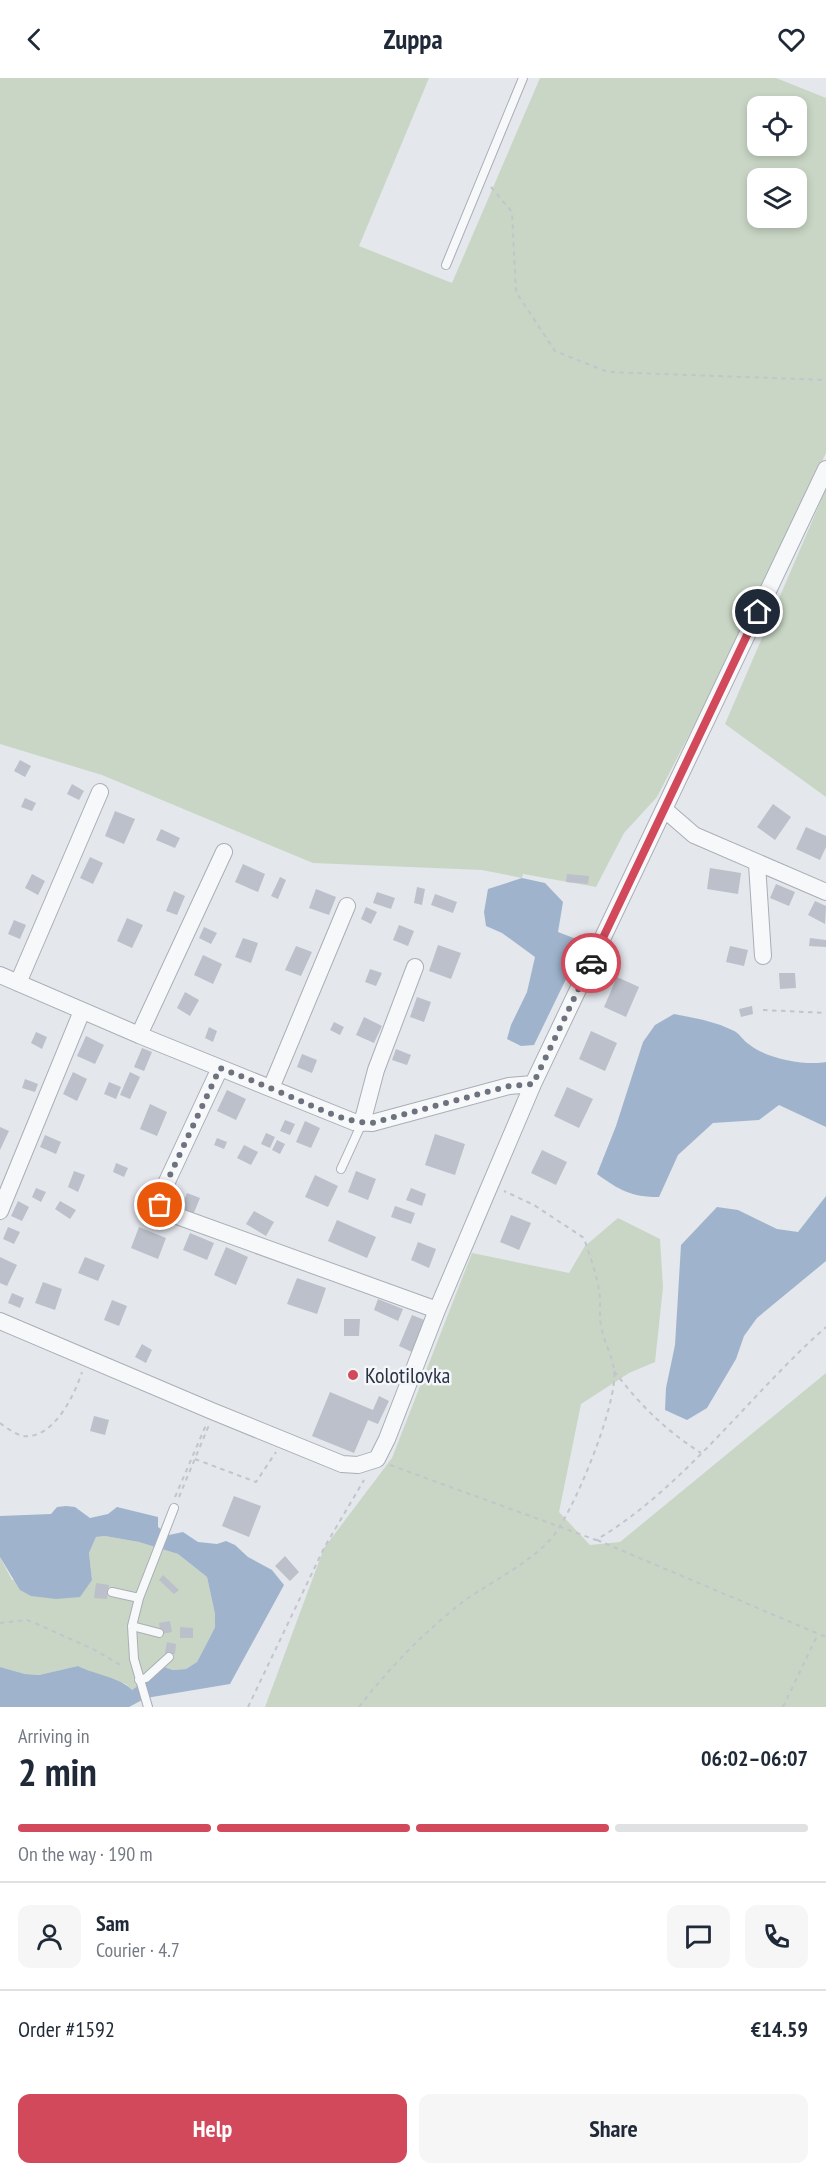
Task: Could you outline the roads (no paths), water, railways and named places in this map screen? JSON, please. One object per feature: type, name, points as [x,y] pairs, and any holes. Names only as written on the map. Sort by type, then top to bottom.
[{"type":"street","points":[[0,1321],[211,1418],[342,1464],[358,1465],[377,1459],[387,1439],[437,1310],[533,1084],[826,470]]},
{"type":"street","points":[[18,983],[100,792]]},
{"type":"street","points":[[664,809],[694,835],[826,892]]},
{"type":"street","points":[[140,1035],[224,852]]},
{"type":"street","points":[[757,864],[763,956]]},
{"type":"street","points":[[271,1088],[347,906]]},
{"type":"street","points":[[362,1123],[376,1070],[415,967]]},
{"type":"street","points":[[0,975],[330,1114],[354,1122],[372,1123],[509,1086],[533,1084]]},
{"type":"street","points":[[0,1211],[82,1011]]},
{"type":"street","points":[[220,1068],[164,1188],[160,1205],[166,1212],[437,1310]]},
{"type":"lane","points":[[446,265],[523,78]]},
{"type":"lane","points":[[340,1169],[362,1123]]},
{"type":"lane","points":[[148,1707],[134,1659],[132,1626],[139,1598],[174,1508]]},
{"type":"lane","points":[[112,1592],[139,1598]]},
{"type":"lane","points":[[132,1626],[159,1633]]},
{"type":"lane","points":[[139,1680],[146,1678],[169,1657]]},
{"type":"water","points":[[522,878],[545,883],[563,902],[558,932],[584,942],[534,1045],[521,1046],[507,1039],[511,1025],[527,992],[535,957],[502,933],[486,926],[484,912],[488,889]]},
{"type":"water","points":[[674,1014],[725,1027],[766,1054],[808,1063],[826,1062],[826,1127],[779,1105],[759,1120],[713,1123],[678,1155],[659,1197],[626,1192],[597,1174],[616,1126],[643,1042],[655,1025]]},
{"type":"water","points":[[826,1196],[826,1261],[757,1318],[744,1336],[736,1359],[707,1408],[687,1420],[665,1410],[666,1388],[675,1345],[681,1245],[717,1207],[738,1210],[777,1229],[798,1232]]},
{"type":"water","points":[[57,1507],[75,1507],[90,1518],[108,1514],[117,1507],[158,1517],[158,1527],[169,1535],[183,1532],[198,1542],[217,1544],[226,1541],[235,1545],[248,1557],[272,1570],[284,1585],[230,1684],[146,1698],[145,1684],[164,1667],[173,1670],[186,1669],[197,1662],[215,1627],[215,1614],[207,1577],[178,1554],[139,1542],[105,1536],[96,1537],[89,1553],[92,1580],[80,1597],[56,1599],[31,1596],[20,1590],[0,1557],[0,1516],[51,1514]]},
{"type":"water","points":[[78,1666],[114,1679],[132,1690],[138,1686],[144,1699],[129,1707],[0,1707],[0,1667],[25,1674],[39,1675]]},
{"type":"place","name":"Kolotilovka","points":[[353,1375]]}]
